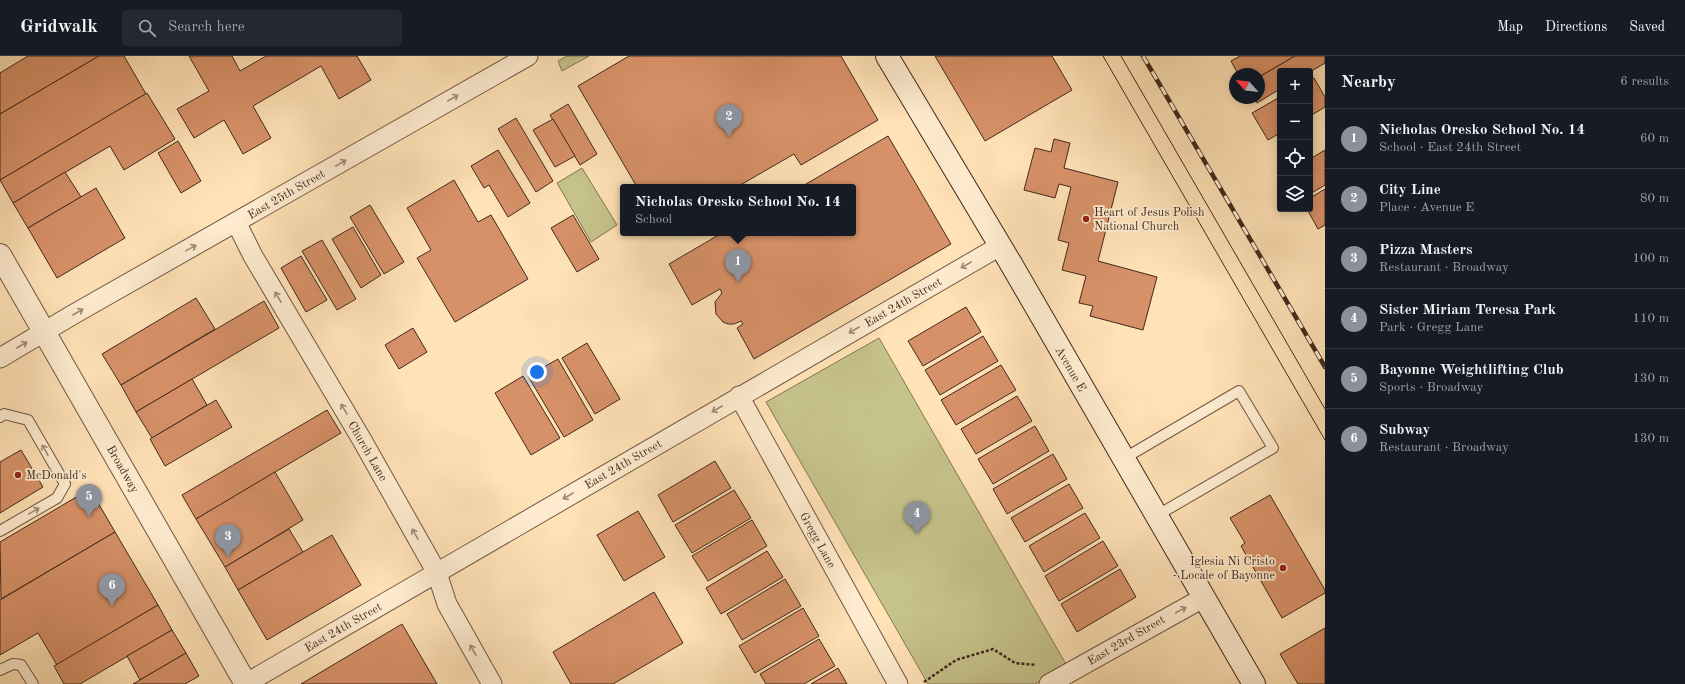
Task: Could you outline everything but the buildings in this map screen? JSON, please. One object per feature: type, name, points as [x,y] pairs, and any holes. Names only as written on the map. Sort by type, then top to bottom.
[{"type":"main road","name":"Avenue E","points":[[887,56],[1000,246],[1254,684]]},
{"type":"main road","name":"Broadway","points":[[0,255],[246,684]]},
{"type":"street","name":"East 25th Street","points":[[0,358],[528,56]]},
{"type":"street","name":"Church Lane","points":[[236,222],[253,256],[362,440],[437,573],[447,604],[492,684]]},
{"type":"street","name":"East 24th Street","points":[[246,684],[739,396],[1000,246]]},
{"type":"street","name":"Gregg Lane","points":[[739,396],[898,684]]},
{"type":"street","name":"East 23rd Street","points":[[1049,684],[1204,598]]},
{"type":"lane","points":[[1123,459],[1239,391],[1273,448],[1156,516]]},
{"type":"lane","points":[[0,416],[4,414],[28,420],[64,484],[57,498],[0,530]]},
{"type":"lane","points":[[0,670],[13,664],[21,665],[33,684]]},
{"type":"path","points":[[924,682],[956,660],[993,649],[1015,663],[1038,664]]},
{"type":"shaded area","points":[[567,56],[589,56],[562,71],[558,61]]},
{"type":"shaded area","points":[[582,168],[617,225],[591,242],[557,183]]},
{"type":"shaded area","points":[[879,338],[1067,666],[1035,684],[928,684],[766,402]]},
{"type":"tram line","points":[[1103,56],[1325,440]]},
{"type":"tram line","points":[[1121,56],[1325,409]]},
{"type":"railway","points":[[1143,56],[1325,367]]},
{"type":"place","name":"City Line","points":[[729,137]]},
{"type":"place","name":"Heart of Jesus Polish National Church","points":[[1086,219]]},
{"type":"place","name":"Nicholas Oresko School No. 14","points":[[738,282]]},
{"type":"place","name":"McDonald's","points":[[18,475]]},
{"type":"place","name":"Bayonne Weightlifting Club","points":[[89,517]]},
{"type":"place","name":"Sister Miriam Teresa Park","points":[[917,534]]},
{"type":"place","name":"Pizza Masters","points":[[228,557]]},
{"type":"place","name":"Iglesia Ni Cristo - Locale of Bayonne","points":[[1283,568]]},
{"type":"place","name":"Subway","points":[[112,606]]}]
